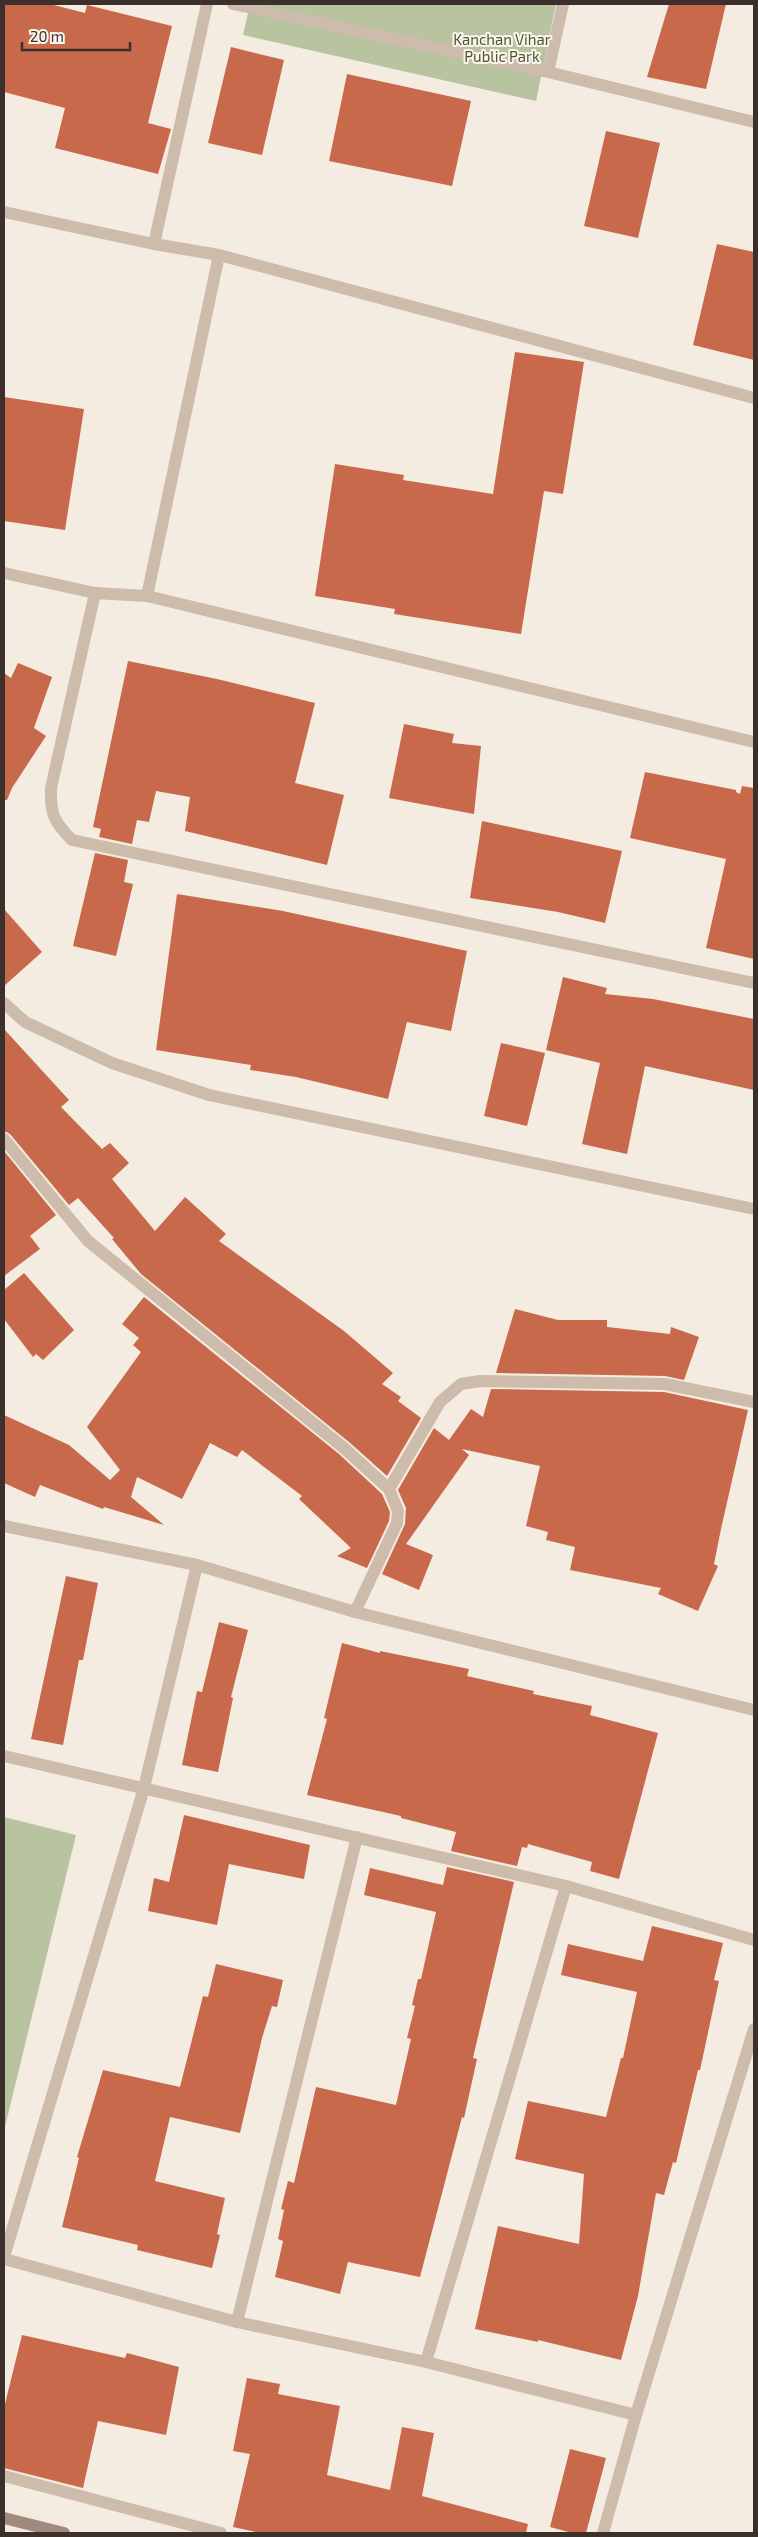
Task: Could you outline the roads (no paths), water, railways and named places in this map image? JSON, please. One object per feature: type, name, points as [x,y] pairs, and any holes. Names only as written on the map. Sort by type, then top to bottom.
[{"type":"main road","points":[[4,2518],[64,2533]]},
{"type":"street","points":[[154,244],[207,4]]},
{"type":"street","points":[[233,4],[548,72],[754,122]]},
{"type":"street","points":[[548,72],[562,4]]},
{"type":"street","points":[[4,212],[154,244],[219,255],[754,398]]},
{"type":"street","points":[[147,596],[219,255]]},
{"type":"street","points":[[4,573],[95,593],[147,596],[754,742]]},
{"type":"street","points":[[95,593],[51,788],[50,806],[56,825],[72,840],[754,983]]},
{"type":"street","points":[[4,1003],[25,1022],[112,1063],[209,1095],[754,1209]]},
{"type":"street","points":[[4,1139],[88,1241],[344,1448],[389,1489],[398,1510],[397,1523],[355,1612]]},
{"type":"street","points":[[389,1489],[440,1402],[461,1384],[480,1381],[665,1384],[754,1402]]},
{"type":"street","points":[[4,1526],[197,1565],[355,1612],[754,1710]]},
{"type":"street","points":[[197,1565],[144,1788],[4,2258],[237,2322],[426,2362],[636,2415]]},
{"type":"street","points":[[4,1756],[566,1886],[754,1940]]},
{"type":"street","points":[[237,2322],[357,1837]]},
{"type":"street","points":[[426,2362],[566,1886]]},
{"type":"street","points":[[603,2533],[636,2415],[754,2029]]},
{"type":"street","points":[[4,2476],[222,2533]]},
{"type":"park label","name":"Kanchan Vihar Public Park","points":[[502,48]]}]
